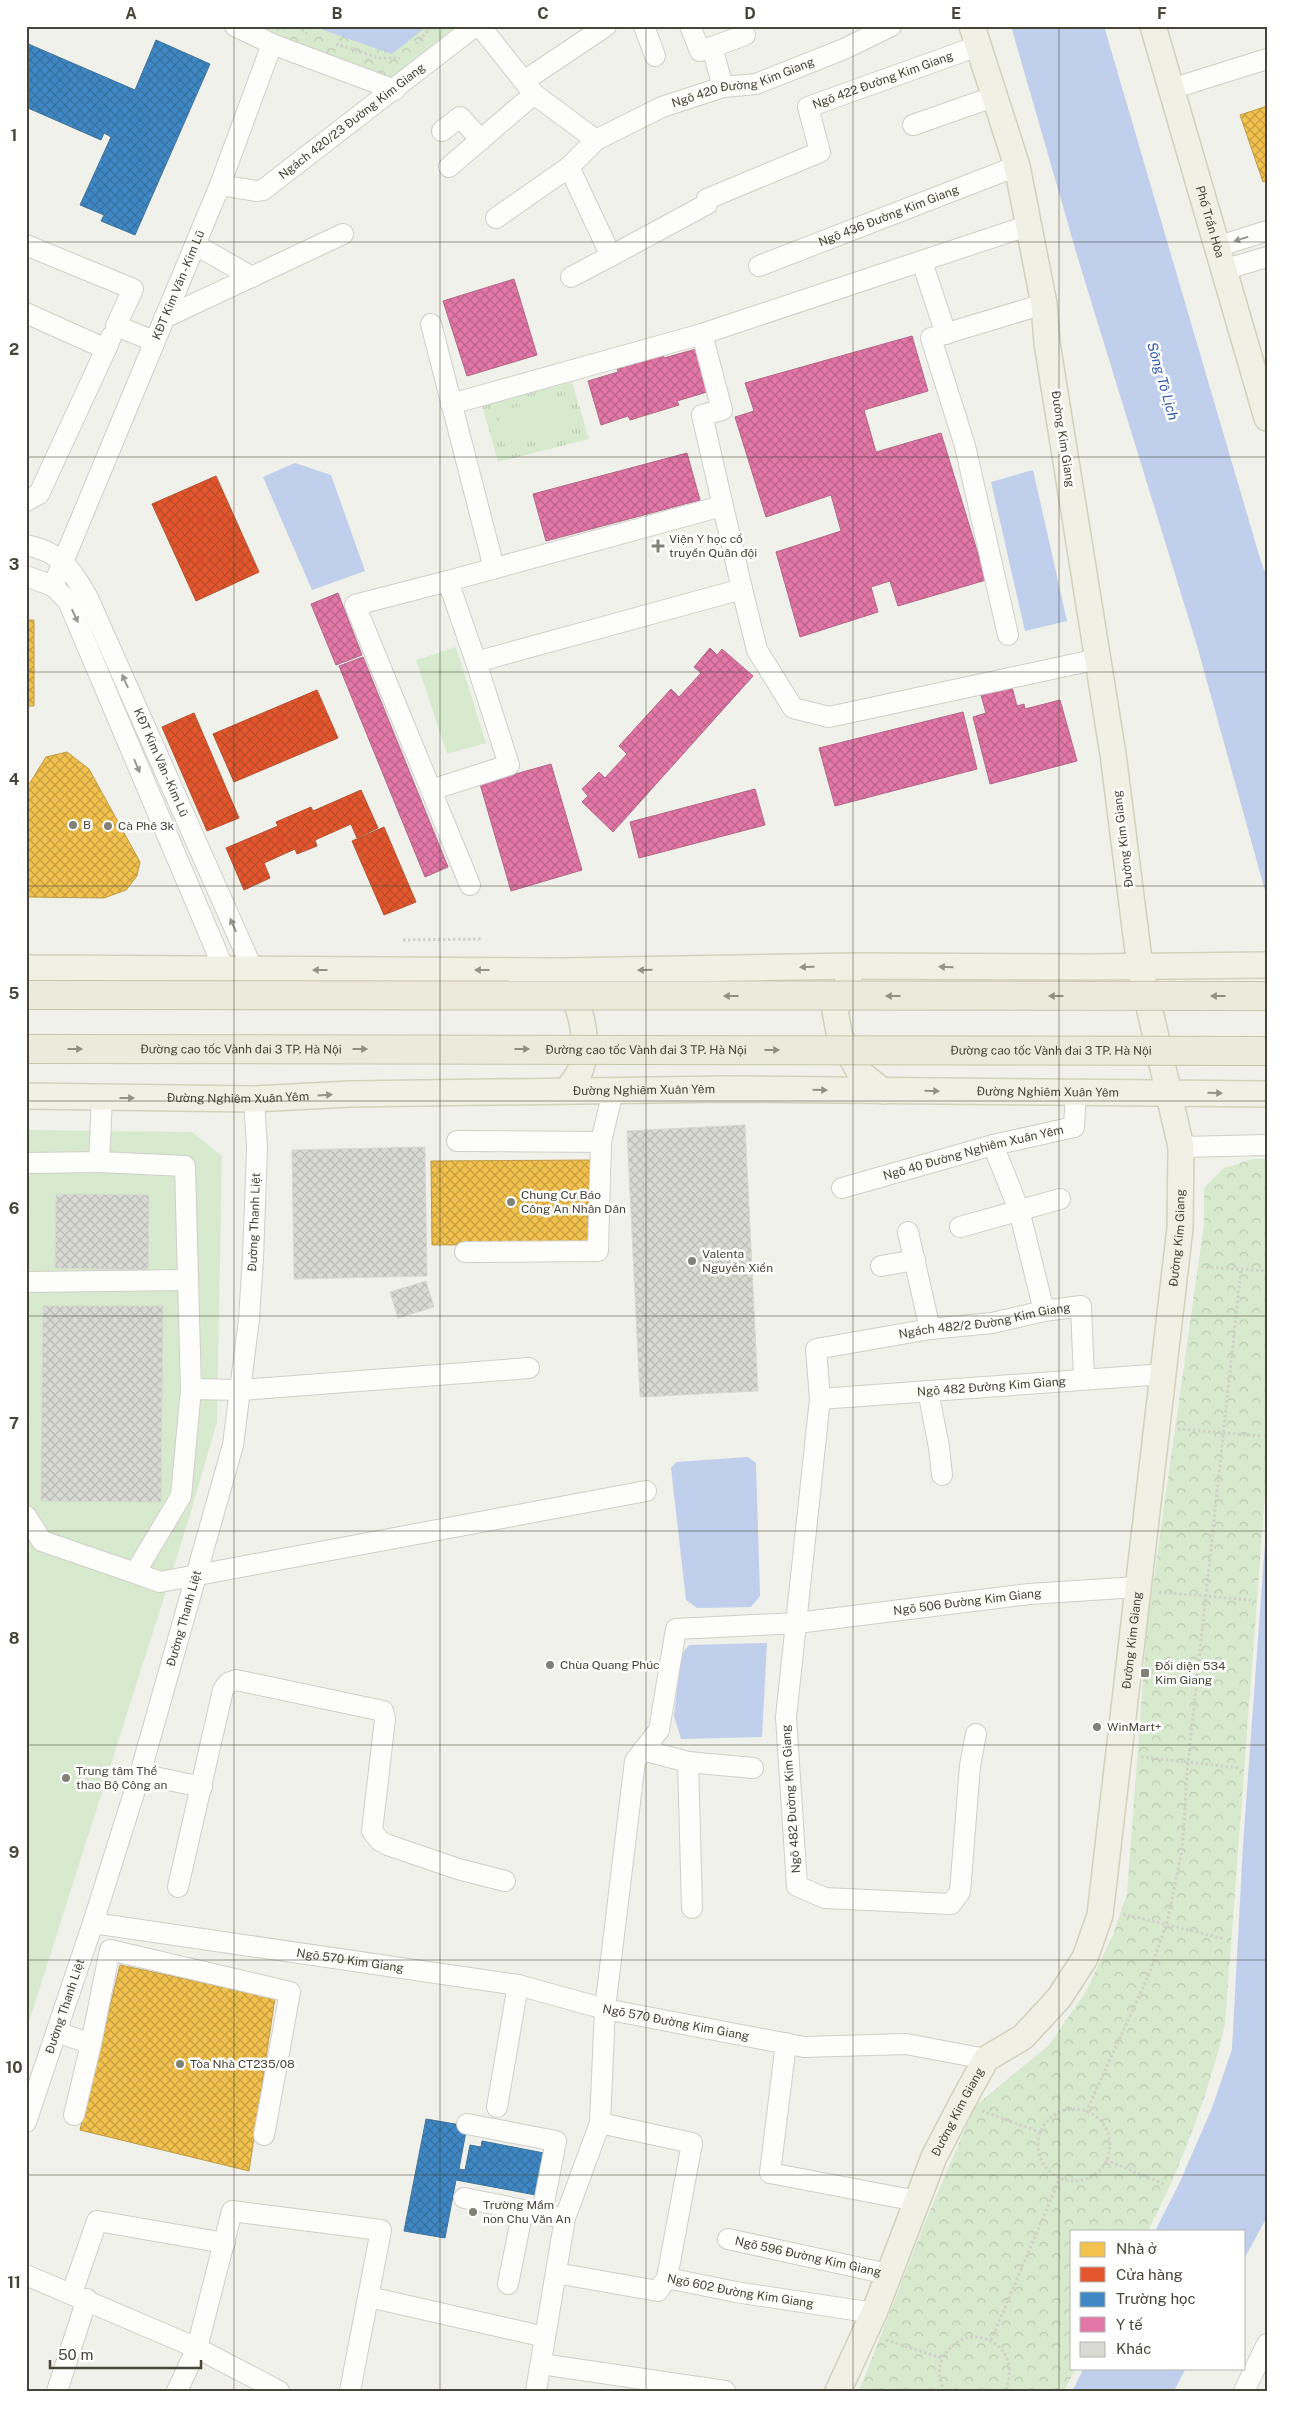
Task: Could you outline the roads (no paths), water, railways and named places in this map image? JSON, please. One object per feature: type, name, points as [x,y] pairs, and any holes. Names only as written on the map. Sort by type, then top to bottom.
[{"type":"highway","points":[[26,995],[1267,996]]},
{"type":"highway","name":"Đường cao tốc Vành đai 3 TP. Hà Nội","points":[[26,1049],[1267,1051]]},
{"type":"main road","name":"Phố Trần Hòa","points":[[1153,26],[1267,418]]},
{"type":"main road","name":"Đường Kim Giang","points":[[838,2391],[874,2313],[934,2157],[986,2059],[1023,2037],[1059,1998],[1085,1958],[1100,1915],[1146,1589],[1164,1374],[1180,1228],[1181,1147],[1140,967],[1113,754],[1047,343],[1044,304],[1017,166],[993,97],[975,36]]},
{"type":"main road","points":[[26,968],[561,971],[856,966],[1140,967],[1261,965]]},
{"type":"main road","points":[[856,966],[835,1011],[837,1026],[844,1048],[860,1073],[883,1091]]},
{"type":"main road","points":[[561,971],[576,1000],[585,1039],[581,1070],[566,1090]]},
{"type":"main road","name":"Đường Nghiêm Xuân Yêm","points":[[26,1096],[254,1099],[350,1094],[566,1090],[1264,1094]]},
{"type":"street","points":[[235,26],[272,44],[394,90]]},
{"type":"street","name":"Ngách 420/23 Đường Kim Giang","points":[[220,185],[256,191],[263,190],[476,26]]},
{"type":"street","points":[[480,26],[529,88],[596,140]]},
{"type":"street","points":[[449,167],[481,140],[529,88],[606,26]]},
{"type":"street","points":[[644,26],[655,56]]},
{"type":"street","points":[[690,26],[700,51],[745,35],[741,26]]},
{"type":"street","name":"Ngõ 420 Đường Kim Giang","points":[[496,218],[569,167],[596,140],[662,107],[723,87],[756,84],[844,49],[891,26]]},
{"type":"street","name":"Ngõ 422 Đường Kim Giang","points":[[611,256],[707,204],[707,199],[820,152],[808,107],[975,36]]},
{"type":"street","name":"KĐT Kim Văn - Kim Lũ","points":[[63,560],[196,245],[272,44]]},
{"type":"street","points":[[712,47],[723,87]]},
{"type":"street","points":[[1171,89],[1267,59]]},
{"type":"street","points":[[913,125],[993,97]]},
{"type":"street","points":[[442,131],[460,117],[481,140]]},
{"type":"street","name":"Ngõ 436 Đường Kim Giang","points":[[759,266],[1017,166]]},
{"type":"street","points":[[569,167],[611,256],[571,277]]},
{"type":"street","points":[[451,404],[702,334],[1030,225]]},
{"type":"street","points":[[1216,247],[1267,231]]},
{"type":"street","points":[[164,318],[343,234]]},
{"type":"street","points":[[26,245],[133,289],[39,494],[26,501]]},
{"type":"street","points":[[196,245],[252,278]]},
{"type":"street","points":[[1223,270],[1267,257]]},
{"type":"street","points":[[922,262],[946,334]]},
{"type":"street","points":[[1008,635],[965,446],[931,338],[1044,304]]},
{"type":"street","points":[[26,313],[106,349]]},
{"type":"street","points":[[431,324],[494,568]]},
{"type":"street","points":[[116,326],[154,341]]},
{"type":"street","points":[[702,334],[722,410],[702,415],[742,590],[757,650],[793,708],[829,717],[1098,659]]},
{"type":"street","points":[[470,885],[354,605],[448,582],[722,506]]},
{"type":"street","name":"KĐT Kim Văn - Kim Lũ","points":[[26,545],[42,548],[63,560],[88,598],[253,970]]},
{"type":"street","points":[[53,586],[63,560]]},
{"type":"street","name":"KĐT Kim Văn - Kim Lũ","points":[[26,576],[53,586],[68,601],[224,969]]},
{"type":"street","points":[[432,790],[509,765],[448,582]]},
{"type":"street","points":[[476,662],[742,590]]},
{"type":"street","points":[[117,720],[137,709]]},
{"type":"street","points":[[465,1252],[598,1251],[601,1142],[613,1091]]},
{"type":"street","name":"Ngõ 40 Đường Nghiêm Xuân Yêm","points":[[842,1188],[993,1145],[1074,1127],[1076,1093]]},
{"type":"street","points":[[98,1162],[102,1098]]},
{"type":"street","name":"Đường Thanh Liệt","points":[[26,2122],[93,1923],[140,1774],[232,1445],[241,1390],[253,1258],[256,1148],[254,1099]]},
{"type":"street","points":[[456,1141],[601,1142]]},
{"type":"street","points":[[993,1145],[1019,1210],[1044,1311]]},
{"type":"street","points":[[1181,1147],[1267,1145]]},
{"type":"street","points":[[26,1163],[98,1162],[185,1166],[191,1389],[181,1496],[135,1573]]},
{"type":"street","points":[[960,1227],[1060,1199]]},
{"type":"street","points":[[908,1232],[930,1329]]},
{"type":"street","points":[[881,1266],[915,1260]]},
{"type":"street","points":[[26,1282],[188,1280]]},
{"type":"street","name":"Ngách 482/2 Đường Kim Giang","points":[[820,1400],[816,1349],[930,1329],[992,1323],[1044,1311],[1080,1306],[1084,1380]]},
{"type":"street","points":[[191,1389],[241,1390],[529,1368]]},
{"type":"street","name":"Ngõ 482 Đường Kim Giang","points":[[820,1400],[1164,1374]]},
{"type":"street","points":[[928,1391],[939,1447],[942,1475]]},
{"type":"street","points":[[797,1623],[820,1400]]},
{"type":"street","points":[[26,1516],[42,1541],[160,1582],[646,1491]]},
{"type":"street","name":"Ngõ 506 Đường Kim Giang","points":[[643,1750],[659,1730],[676,1629],[797,1623],[1030,1594],[1146,1589]]},
{"type":"street","name":"Ngõ 482 Đường Kim Giang","points":[[797,1623],[786,1718],[797,1886],[826,1898],[951,1904],[960,1892],[970,1766],[976,1734]]},
{"type":"street","points":[[178,1887],[223,1690],[228,1682],[236,1680],[382,1711],[385,1719],[372,1831],[380,1841],[388,1845],[458,1869],[505,1881]]},
{"type":"street","points":[[605,2009],[635,1760],[643,1750],[688,1762],[753,1768]]},
{"type":"street","points":[[688,1762],[692,1908]]},
{"type":"street","points":[[140,1774],[202,1787]]},
{"type":"street","name":"Ngõ 570 Kim Giang","points":[[93,1923],[518,1985],[605,2009]]},
{"type":"street","points":[[74,2115],[110,1950],[290,1992],[264,2135]]},
{"type":"street","points":[[497,2107],[518,1985]]},
{"type":"street","name":"Ngõ 570 Đường Kim Giang","points":[[536,2391],[565,2218],[600,2123],[605,2009],[804,2047],[906,2044],[986,2059]]},
{"type":"street","points":[[57,2032],[91,2044]]},
{"type":"street","points":[[786,2043],[770,2173],[917,2201]]},
{"type":"street","points":[[600,2123],[692,2143],[667,2278]]},
{"type":"street","points":[[468,2124],[556,2141],[508,2284]]},
{"type":"street","points":[[464,2198],[565,2218]]},
{"type":"street","points":[[176,2391],[197,2348],[232,2211],[381,2230],[350,2391]]},
{"type":"street","points":[[57,2391],[97,2221],[225,2243]]},
{"type":"street","name":"Ngõ 596 Đường Kim Giang","points":[[728,2239],[888,2274]]},
{"type":"street","name":"Ngõ 602 Đường Kim Giang","points":[[556,2274],[658,2291],[667,2278],[736,2292],[874,2313]]},
{"type":"street","points":[[26,2276],[79,2296],[197,2348],[279,2391]]},
{"type":"street","points":[[369,2297],[545,2337]]},
{"type":"street","points":[[1244,2391],[1267,2344]]},
{"type":"street","points":[[541,2364],[725,2391]]},
{"type":"water","points":[[312,26],[427,26],[392,54]]},
{"type":"water","name":"Sông Tô Lịch","points":[[1011,26],[1104,26],[1259,555],[1264,570],[1267,571],[1267,898],[1198,649],[1079,262]]},
{"type":"water","points":[[295,463],[331,475],[365,571],[312,590],[263,477]]},
{"type":"water","points":[[1033,470],[1067,621],[1025,631],[991,482]]},
{"type":"water","points":[[748,1457],[756,1463],[760,1596],[751,1607],[697,1608],[686,1600],[671,1468],[676,1462]]},
{"type":"water","points":[[1267,1516],[1267,2217],[1246,2255],[1246,2230],[1156,2230],[1179,2184],[1212,2108],[1232,2049],[1243,1845]]},
{"type":"water","points":[[767,1643],[762,1737],[681,1739],[674,1716],[681,1655],[689,1645]]},
{"type":"water","points":[[1083,2370],[1185,2370],[1174,2391],[1072,2391]]},
{"type":"place","name":"Viện Y học cổ truyền Quân đội","points":[[658,546]]},
{"type":"place","name":"B","points":[[73,825]]},
{"type":"place","name":"Cà Phê 3k","points":[[108,826]]},
{"type":"place","name":"Chung Cư Báo Công An Nhân Dân","points":[[511,1202]]},
{"type":"place","name":"Valenta Nguyễn Xiển","points":[[692,1261]]},
{"type":"place","name":"Chùa Quang Phúc","points":[[550,1665]]},
{"type":"place","name":"Đối diện 534 Kim Giang","points":[[1145,1673]]},
{"type":"place","name":"WinMart+","points":[[1097,1727]]},
{"type":"place","name":"Trung tâm Thể thao Bộ Công an","points":[[66,1778]]},
{"type":"place","name":"Tòa Nhà CT235/08","points":[[180,2064]]},
{"type":"place","name":"Trường Mầm non Chu Văn An","points":[[473,2212]]}]
